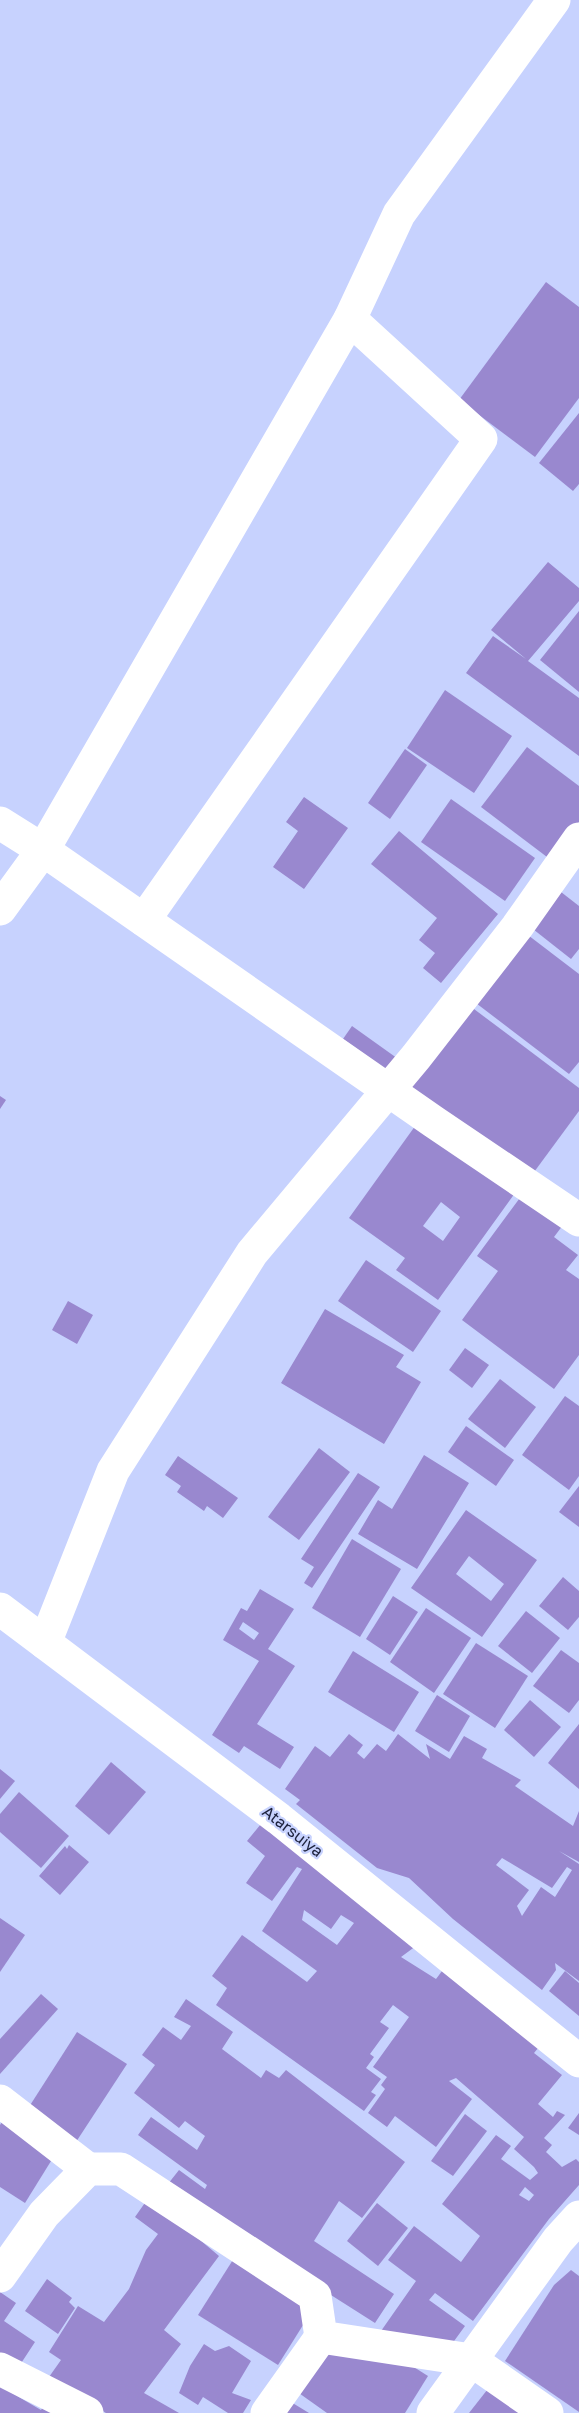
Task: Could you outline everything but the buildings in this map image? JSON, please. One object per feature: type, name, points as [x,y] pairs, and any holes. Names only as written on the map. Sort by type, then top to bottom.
[{"type":"street","points":[[0,909],[43,850],[350,319],[399,214],[554,0]]},
{"type":"street","points":[[144,920],[481,440],[350,319]]},
{"type":"street","points":[[0,823],[43,850],[579,1220]]},
{"type":"street","points":[[45,1643],[113,1472],[252,1253],[388,1090],[517,927],[579,839]]},
{"type":"street","name":"Atarsuiya","points":[[0,1609],[279,1819],[579,2061]]},
{"type":"street","points":[[0,2101],[88,2169],[121,2169],[315,2296],[321,2337],[267,2413]]},
{"type":"street","points":[[0,2276],[44,2214],[88,2169]]},
{"type":"street","points":[[433,2413],[558,2240],[579,2217]]},
{"type":"street","points":[[321,2337],[471,2360],[547,2413]]},
{"type":"street","points":[[0,2369],[87,2413]]}]
